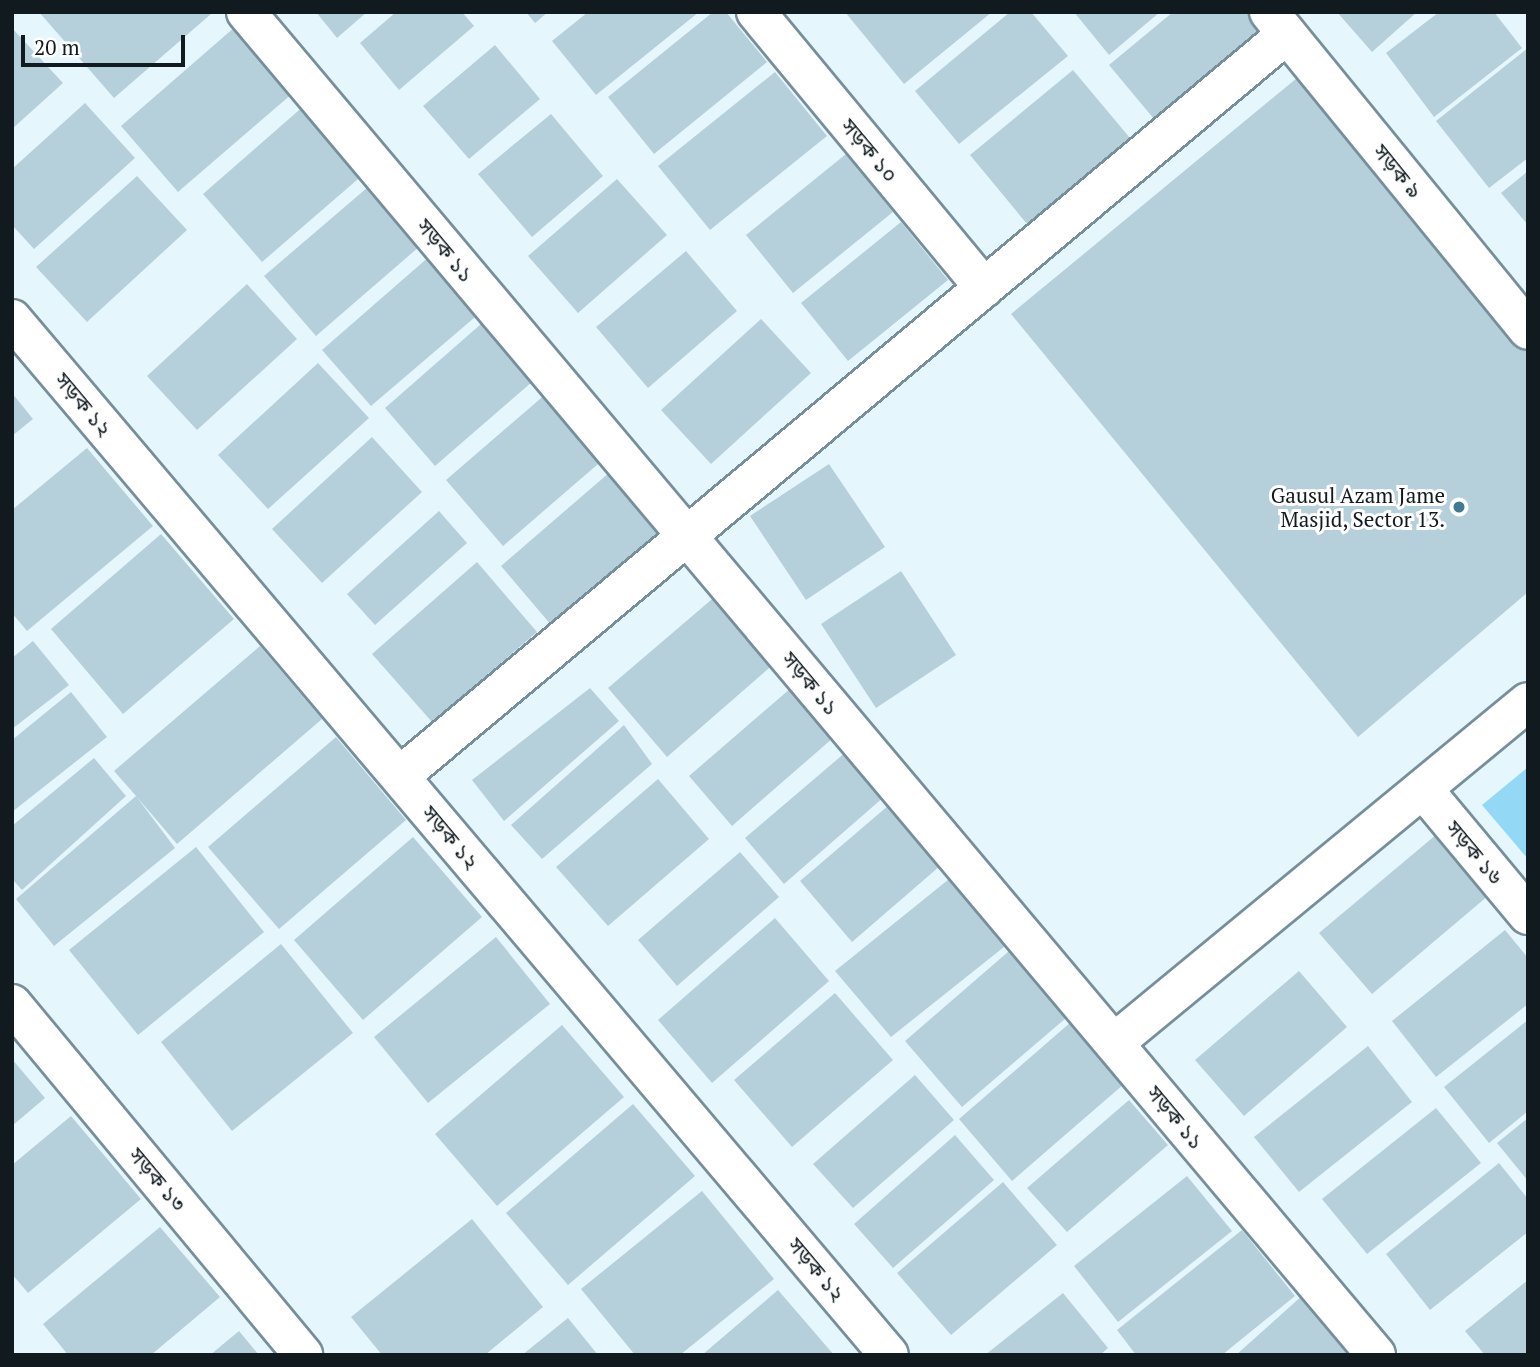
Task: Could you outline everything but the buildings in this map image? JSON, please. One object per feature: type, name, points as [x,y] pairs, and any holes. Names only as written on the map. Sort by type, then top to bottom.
[{"type":"street","name":"সড়ক ১১","points":[[246,12],[1376,1355]]},
{"type":"street","name":"সড়ক ১০","points":[[756,12],[984,288]]},
{"type":"street","points":[[400,776],[984,288],[1278,23]]},
{"type":"street","name":"সড়ক ৯","points":[[1278,23],[1528,330]]},
{"type":"street","name":"সড়ক ১২","points":[[12,319],[889,1355]]},
{"type":"street","points":[[1114,1043],[1528,702]]},
{"type":"street","name":"সড়ক ১৬","points":[[1423,789],[1528,915]]},
{"type":"street","name":"সড়ক ১৩","points":[[12,1003],[303,1355]]},
{"type":"shaded area","points":[[1528,767],[1528,859],[1482,805]]},
{"type":"place","name":"Gausul Azam Jame Masjid, Sector 13.","points":[[1459,507]]}]
